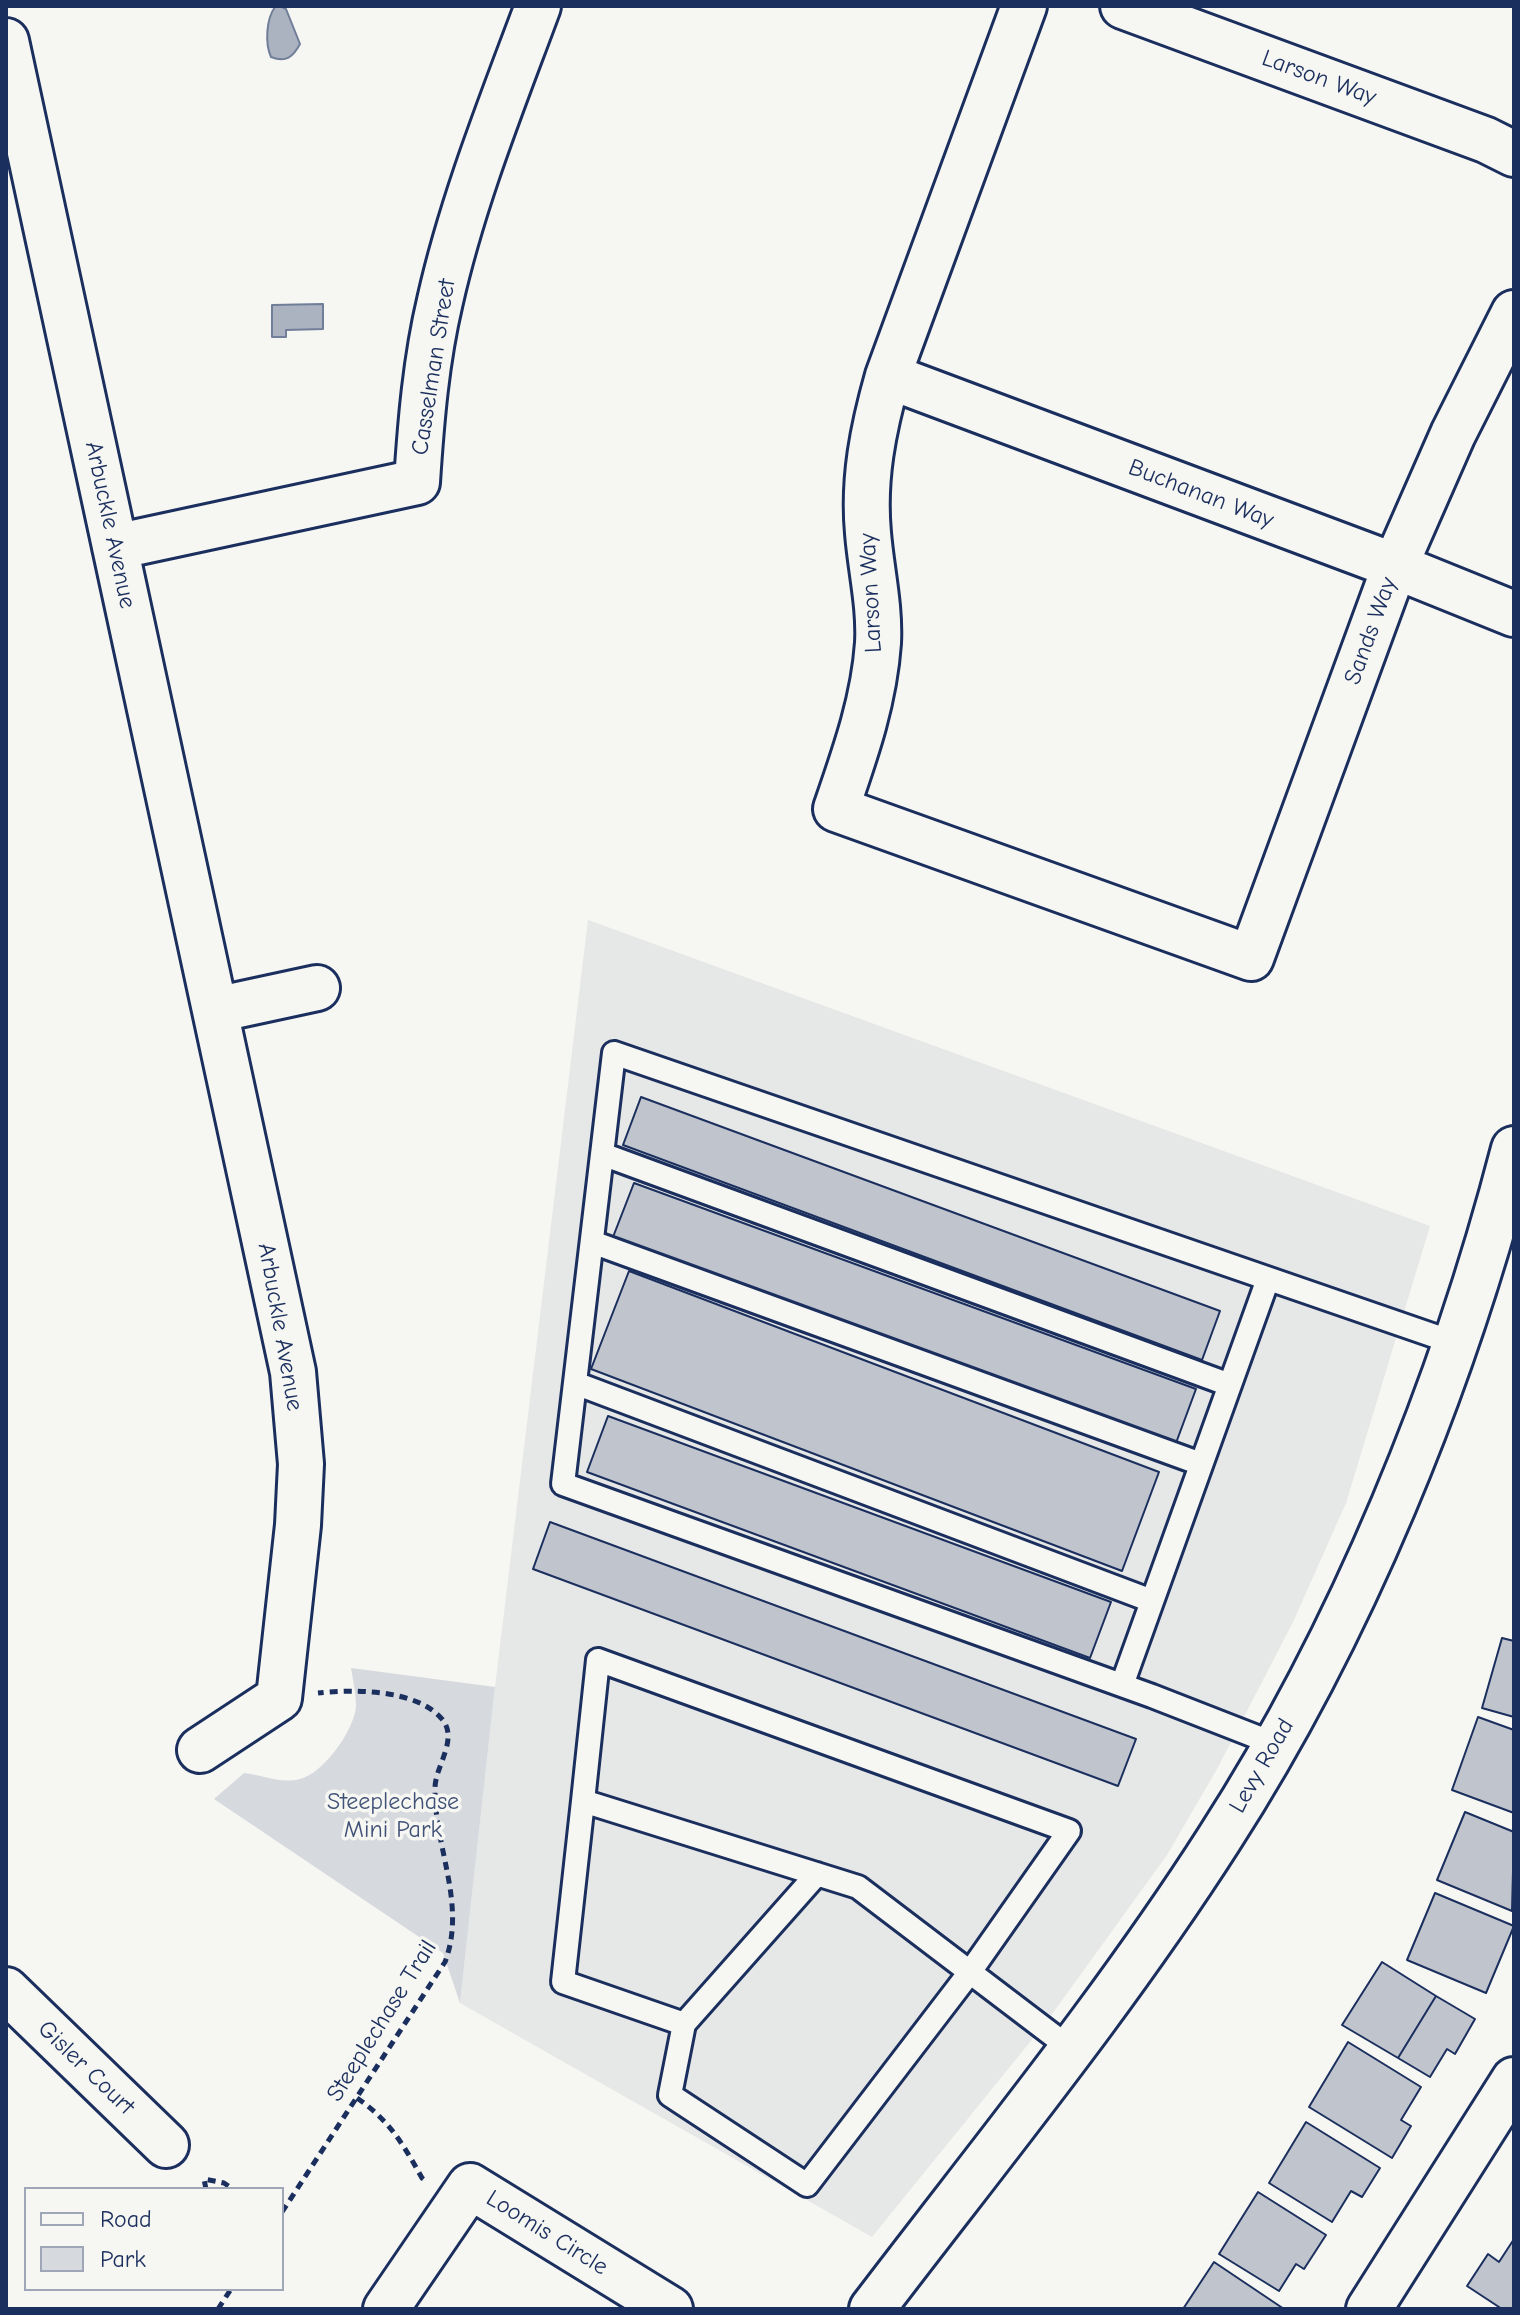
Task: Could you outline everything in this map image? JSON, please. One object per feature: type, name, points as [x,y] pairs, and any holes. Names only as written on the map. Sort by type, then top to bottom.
[{"type":"street","name":"Casselman Street","points":[[115,547],[417,482],[422,410],[439,302],[468,198],[538,6]]},
{"type":"street","name":"Larson Way","points":[[1024,6],[888,376],[874,424],[866,498],[878,640],[868,713],[836,809],[1251,958]]},
{"type":"street","name":"Larson Way","points":[[1123,6],[1486,140],[1514,154]]},
{"type":"street","name":"Arbuckle Avenue","points":[[6,41],[293,1372],[301,1479],[279,1698]]},
{"type":"street","name":"Sands Way","points":[[1251,958],[1395,566],[1453,434],[1514,313]]},
{"type":"street","name":"Buchanan Way","points":[[888,376],[1395,566],[1514,614]]},
{"type":"street","points":[[215,1010],[317,988]]},
{"type":"street","name":"Levy Road","points":[[872,2309],[1127,1977],[1221,1837],[1275,1744],[1343,1616],[1411,1462],[1455,1343],[1512,1162]]},
{"type":"street","points":[[200,1750],[279,1698]]},
{"type":"street","name":"Gisler Court","points":[[6,1990],[166,2145]]},
{"type":"street","points":[[1369,2309],[1514,2080]]},
{"type":"street","name":"Loomis Circle","points":[[386,2309],[470,2186],[670,2309]]},
{"type":"lane","points":[[1275,1744],[1122,1685],[563,1484],[614,1053],[1455,1343]]},
{"type":"lane","points":[[602,1154],[1230,1385]]},
{"type":"lane","points":[[592,1242],[1201,1464]]},
{"type":"lane","points":[[1122,1685],[1268,1279]]},
{"type":"lane","points":[[575,1383],[1152,1601]]},
{"type":"lane","points":[[684,2024],[563,1982],[598,1660],[1069,1831],[970,1972],[807,2185],[670,2095],[684,2024],[817,1874]]},
{"type":"lane","points":[[583,1801],[858,1887],[1071,2049]]},
{"type":"path","name":"Steeplechase Trail","points":[[279,1698],[349,1690],[405,1698],[424,1705],[442,1719],[448,1732],[446,1750],[434,1783],[436,1820],[453,1905],[452,1943],[445,1962],[284,2208]]},
{"type":"path","points":[[357,2098],[376,2111],[395,2131],[422,2178],[459,2202]]},
{"type":"path","points":[[206,2187],[204,2179],[230,2187]]},
{"type":"path","points":[[218,2309],[230,2291]]},
{"type":"shaded area","points":[[280,6],[286,9],[300,44],[285,59],[271,57],[267,39],[272,12]]},
{"type":"shaded area","points":[[323,304],[323,329],[286,330],[286,337],[272,337],[272,305]]},
{"type":"shaded area","points":[[588,920],[1430,1226],[1346,1503],[1293,1622],[1217,1769],[1167,1855],[1047,2021],[872,2237],[460,2003]]},
{"type":"green space","name":"Steeplechase Mini Park","points":[[351,1668],[495,1687],[460,2003],[443,1953],[214,1799],[244,1773],[278,1780],[300,1779],[328,1760],[344,1738],[354,1716],[356,1701]]},
{"type":"building","points":[[641,1097],[1220,1311],[1202,1360],[623,1145]]},
{"type":"building","points":[[634,1183],[1196,1389],[1176,1443],[613,1237]]},
{"type":"building","points":[[629,1271],[1159,1472],[1122,1571],[591,1369]]},
{"type":"building","points":[[608,1416],[1111,1602],[1090,1658],[587,1472]]},
{"type":"building","points":[[550,1522],[1136,1739],[1118,1786],[533,1569]]},
{"type":"building","points":[[1502,1638],[1514,1641],[1514,1717],[1482,1708]]},
{"type":"building","points":[[1478,1717],[1514,1730],[1514,1813],[1452,1790]]},
{"type":"building","points":[[1465,1812],[1514,1832],[1512,1911],[1437,1880]]},
{"type":"building","points":[[1435,1893],[1514,1926],[1486,1993],[1407,1960]]},
{"type":"building","points":[[1382,1962],[1436,1996],[1398,2058],[1342,2025]]},
{"type":"building","points":[[1436,1996],[1475,2019],[1455,2054],[1447,2049],[1430,2077],[1398,2058]]},
{"type":"building","points":[[1348,2042],[1421,2087],[1401,2120],[1411,2126],[1392,2158],[1309,2107]]},
{"type":"building","points":[[1306,2122],[1380,2168],[1362,2197],[1351,2191],[1332,2222],[1269,2183]]},
{"type":"building","points":[[1258,2192],[1326,2235],[1304,2269],[1296,2264],[1279,2291],[1219,2254]]},
{"type":"building","points":[[1514,2239],[1514,2309],[1502,2309],[1467,2286],[1488,2254],[1499,2262]]},
{"type":"building","points":[[1214,2262],[1284,2309],[1183,2309]]}]
